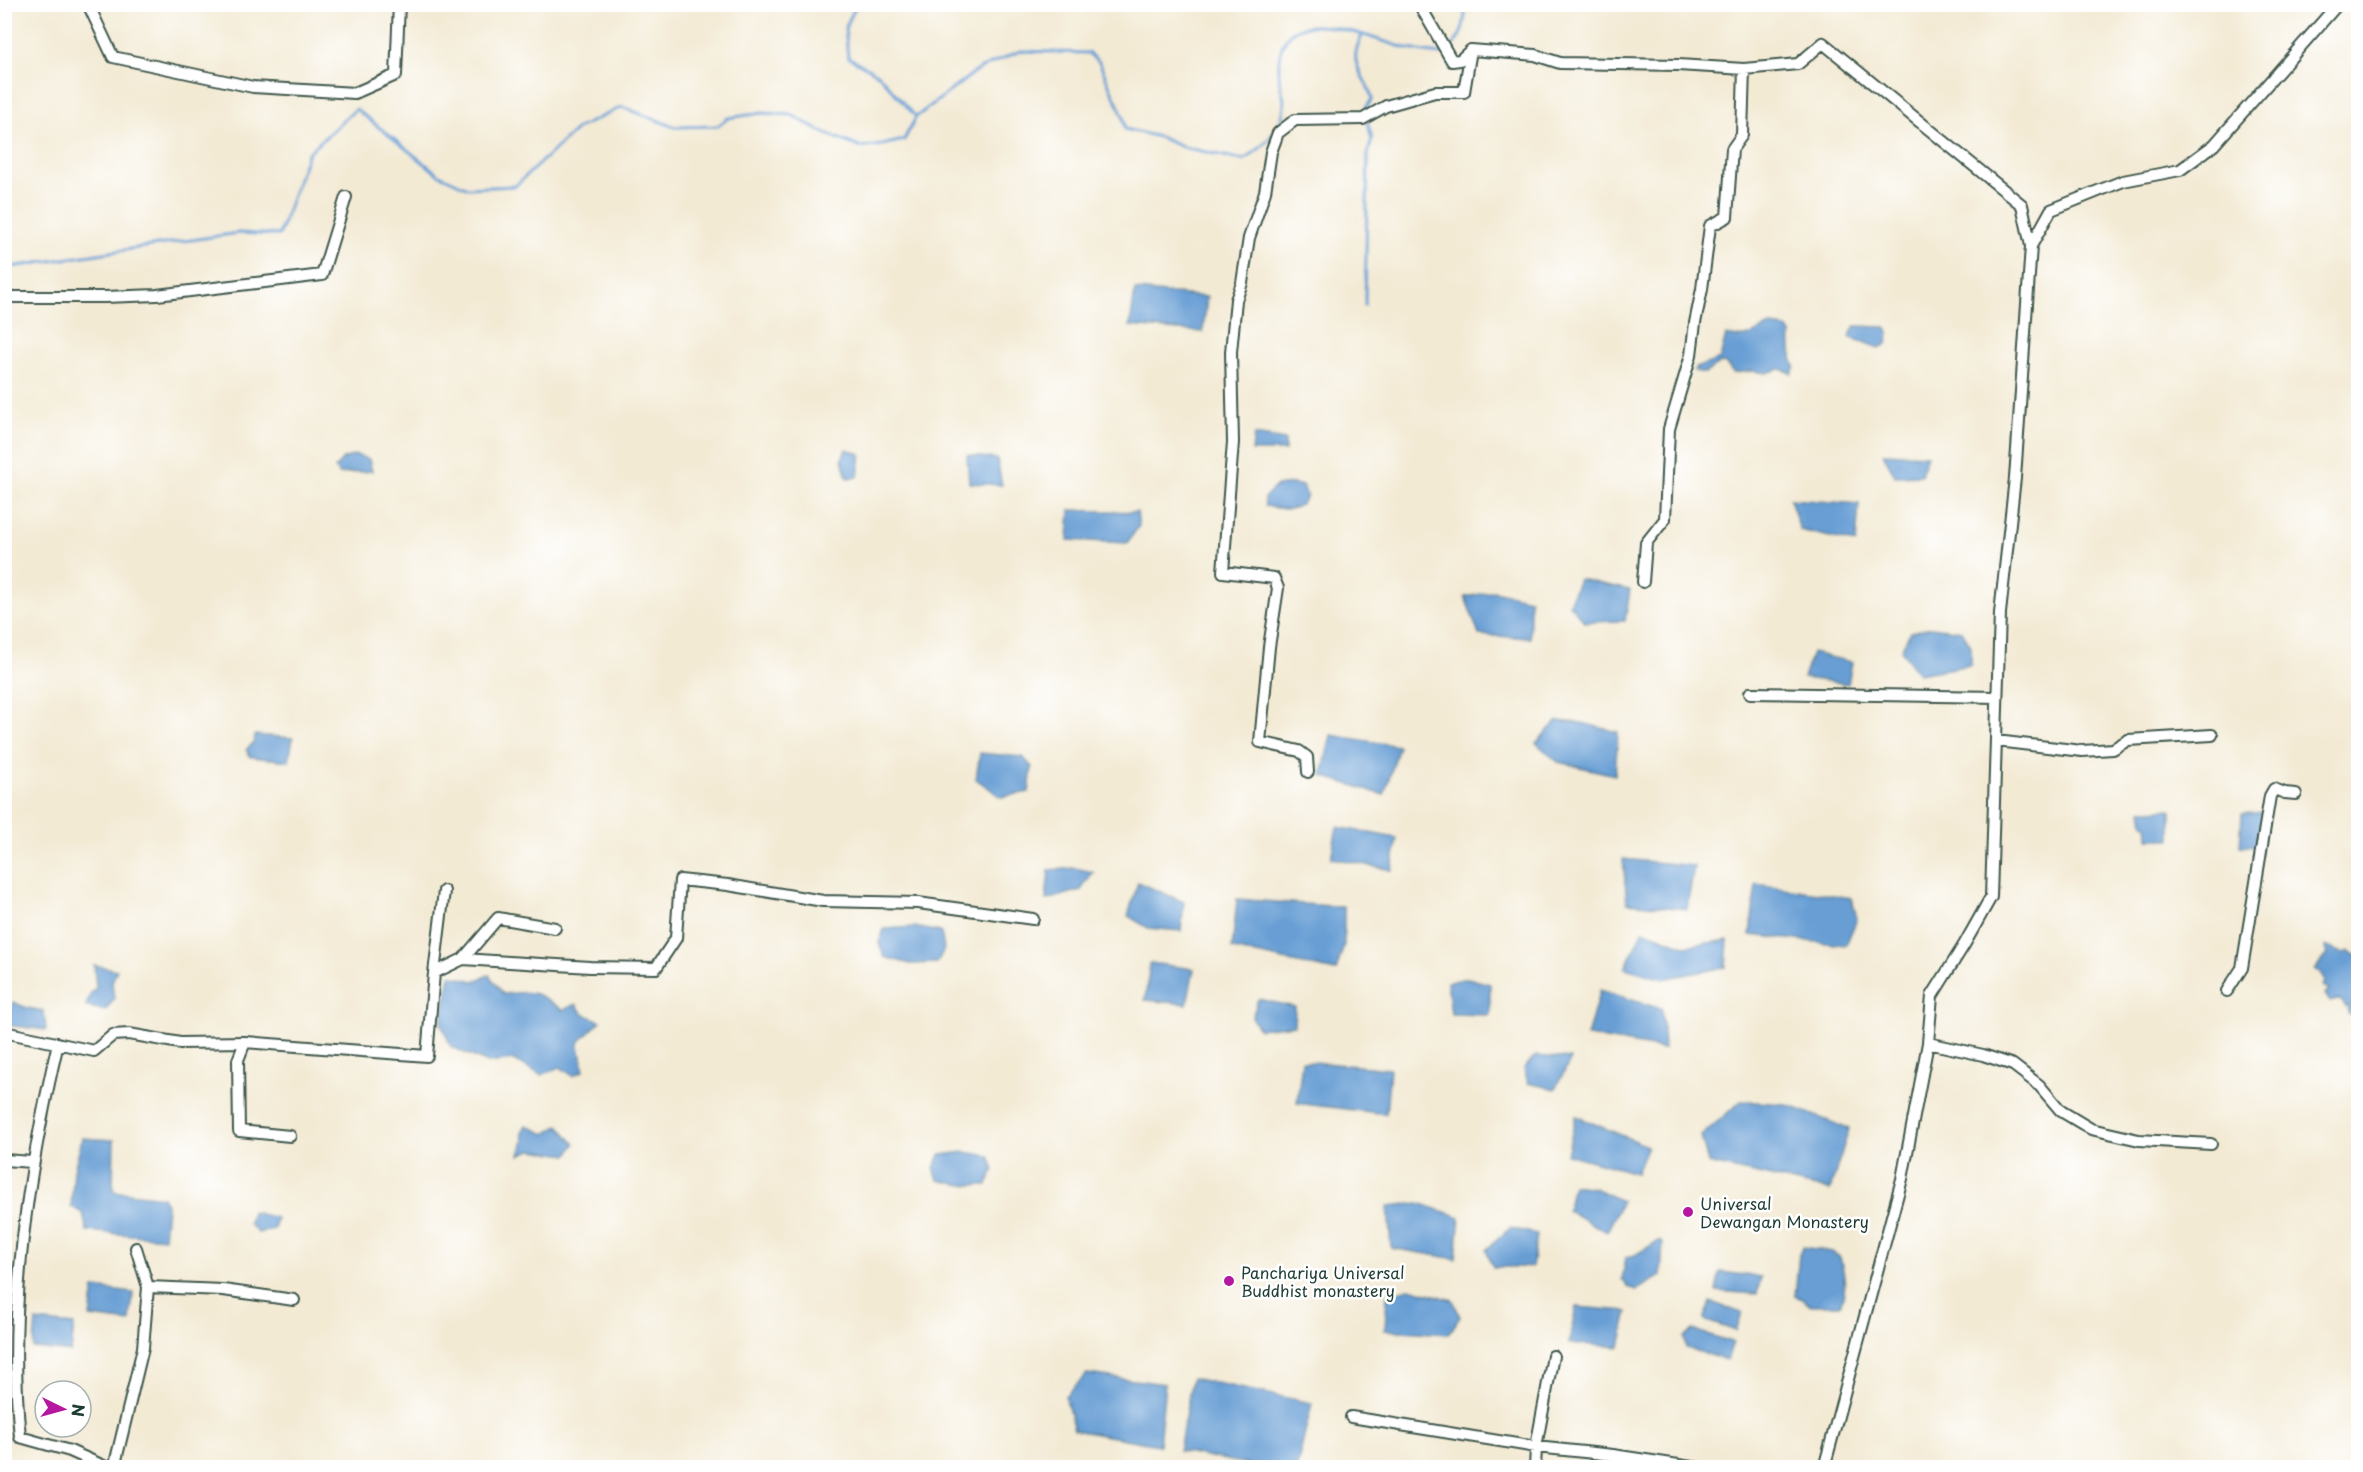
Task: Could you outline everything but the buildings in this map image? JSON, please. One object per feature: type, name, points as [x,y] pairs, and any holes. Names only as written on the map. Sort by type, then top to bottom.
[{"type":"street","points":[[88,4],[113,57],[253,87],[355,93],[396,75],[399,4]]},
{"type":"street","points":[[1419,4],[1452,61],[1460,60],[1471,50],[1535,55],[1560,63],[1678,65],[1744,69],[1798,64],[1823,43],[2022,205],[2031,246],[2015,478],[2000,613],[1991,897],[1932,996],[1928,1043],[1902,1179],[1824,1467]]},
{"type":"street","points":[[2031,246],[2051,210],[2122,181],[2180,170],[2214,145],[2338,4]]},
{"type":"street","points":[[1308,772],[1307,757],[1299,751],[1260,742],[1269,647],[1278,588],[1274,578],[1223,572],[1233,442],[1233,333],[1236,300],[1242,283],[1249,238],[1265,192],[1270,152],[1278,133],[1295,120],[1363,119],[1386,106],[1421,96],[1436,92],[1464,92],[1471,50]]},
{"type":"street","points":[[1643,582],[1646,543],[1665,519],[1669,429],[1691,355],[1710,226],[1727,217],[1731,149],[1742,135],[1744,69]]},
{"type":"street","points":[[4,297],[157,295],[322,275],[346,196]]},
{"type":"street","points":[[1750,693],[1997,697]]},
{"type":"street","points":[[1996,741],[2082,751],[2113,749],[2128,740],[2212,735]]},
{"type":"street","points":[[2227,991],[2242,968],[2270,796],[2274,789],[2285,794],[2296,794]]},
{"type":"street","points":[[463,959],[590,967],[656,968],[676,938],[680,880],[728,885],[823,901],[918,903],[1033,920]]},
{"type":"street","points":[[4,1032],[94,1051],[113,1035],[129,1034],[180,1043],[245,1042],[427,1056],[444,891]]},
{"type":"street","points":[[434,973],[463,959],[498,918],[555,928]]},
{"type":"street","points":[[245,1042],[238,1060],[239,1131],[290,1136]]},
{"type":"street","points":[[58,1043],[32,1162],[20,1276],[15,1388],[20,1437],[70,1451],[108,1467]]},
{"type":"street","points":[[1928,1043],[1983,1055],[2013,1065],[2039,1085],[2061,1111],[2091,1129],[2139,1140],[2211,1144]]},
{"type":"street","points":[[4,1160],[32,1162]]},
{"type":"street","points":[[114,1467],[143,1348],[148,1287],[136,1248]]},
{"type":"street","points":[[148,1287],[223,1290],[294,1300]]},
{"type":"street","points":[[1535,1467],[1536,1447],[1552,1356]]},
{"type":"street","points":[[1351,1417],[1536,1447],[1698,1467]]},
{"type":"water","points":[[1135,290],[1207,297],[1203,332],[1130,326]]},
{"type":"water","points":[[1771,326],[1786,328],[1791,333],[1791,350],[1795,366],[1792,373],[1780,369],[1766,373],[1753,371],[1733,373],[1726,364],[1721,363],[1705,373],[1694,371],[1695,368],[1720,359],[1726,335],[1746,337]]},
{"type":"water","points":[[1855,326],[1885,327],[1889,334],[1887,344],[1879,348],[1849,337]]},
{"type":"water","points":[[1254,435],[1285,440],[1285,451],[1252,451]]},
{"type":"water","points":[[846,449],[861,454],[858,477],[847,478],[842,459]]},
{"type":"water","points":[[1883,453],[1927,455],[1921,475],[1895,476]]},
{"type":"water","points":[[355,455],[369,459],[372,471],[339,474],[335,468],[343,459]]},
{"type":"water","points":[[967,455],[997,459],[1002,485],[969,483]]},
{"type":"water","points":[[1292,484],[1303,486],[1307,496],[1299,506],[1289,509],[1265,506],[1264,498],[1276,486]]},
{"type":"water","points":[[1790,499],[1859,504],[1856,543],[1800,530]]},
{"type":"water","points":[[1070,510],[1137,512],[1139,526],[1127,543],[1068,540]]},
{"type":"water","points":[[1579,579],[1630,590],[1625,621],[1585,622],[1569,604]]},
{"type":"water","points":[[1494,591],[1530,599],[1530,638],[1479,635],[1465,597]]},
{"type":"water","points":[[1931,627],[1962,631],[1971,646],[1971,665],[1918,674],[1901,650],[1910,632]]},
{"type":"water","points":[[1812,653],[1852,662],[1848,684],[1803,678]]},
{"type":"water","points":[[1557,721],[1582,723],[1618,732],[1615,775],[1558,762],[1536,743]]},
{"type":"water","points":[[255,735],[293,738],[289,761],[251,757],[246,750],[254,742]]},
{"type":"water","points":[[1331,735],[1399,746],[1384,795],[1322,776]]},
{"type":"water","points":[[980,753],[1023,757],[1032,767],[1029,792],[1001,797],[976,779]]},
{"type":"water","points":[[2171,809],[2171,839],[2149,839],[2148,825],[2144,824],[2142,810]]},
{"type":"water","points":[[2263,812],[2260,847],[2240,846],[2242,814]]},
{"type":"water","points":[[1337,827],[1397,838],[1392,870],[1331,858]]},
{"type":"water","points":[[1623,859],[1694,866],[1687,909],[1627,903]]},
{"type":"water","points":[[1075,868],[1093,872],[1081,890],[1046,900],[1049,870]]},
{"type":"water","points":[[1138,882],[1184,902],[1181,931],[1148,928],[1128,916]]},
{"type":"water","points":[[1756,884],[1852,898],[1857,919],[1846,945],[1750,935]]},
{"type":"water","points":[[1237,899],[1344,907],[1344,945],[1336,971],[1232,949]]},
{"type":"water","points":[[914,927],[941,932],[944,949],[937,963],[910,964],[884,957],[879,943],[884,929]]},
{"type":"water","points":[[1643,930],[1684,946],[1728,940],[1726,967],[1663,979],[1625,968]]},
{"type":"water","points":[[2325,946],[2343,953],[2350,951],[2354,955],[2358,954],[2358,1000],[2352,1002],[2351,1014],[2348,1015],[2347,1006],[2344,1006],[2342,1001],[2330,1002],[2325,994],[2329,989],[2323,986],[2325,982],[2320,972],[2315,970],[2328,954]]},
{"type":"water","points":[[1150,963],[1194,969],[1187,1004],[1145,1000]]},
{"type":"water","points":[[94,965],[117,970],[112,982],[114,999],[105,1011],[86,1006],[91,993],[96,988]]},
{"type":"water","points":[[450,975],[474,981],[489,975],[503,994],[523,992],[535,994],[563,1010],[576,1004],[583,1014],[601,1021],[578,1043],[584,1070],[573,1076],[560,1067],[541,1075],[514,1060],[488,1063],[451,1047],[441,1023]]},
{"type":"water","points":[[1468,978],[1490,984],[1490,1015],[1451,1014],[1447,982]]},
{"type":"water","points":[[1600,990],[1662,1009],[1664,1049],[1587,1036]]},
{"type":"water","points":[[1258,999],[1295,1007],[1294,1025],[1259,1029],[1252,1018]]},
{"type":"water","points":[[13,1002],[27,1008],[44,1011],[46,1030],[6,1025],[7,1015]]},
{"type":"water","points":[[1536,1056],[1571,1059],[1555,1089],[1528,1083],[1524,1068]]},
{"type":"water","points":[[1302,1061],[1390,1069],[1386,1114],[1297,1103]]},
{"type":"water","points":[[1741,1101],[1785,1104],[1849,1129],[1830,1190],[1708,1163],[1701,1136]]},
{"type":"water","points":[[1576,1116],[1647,1146],[1636,1173],[1567,1154]]},
{"type":"water","points":[[526,1125],[545,1134],[559,1125],[575,1144],[568,1155],[531,1150],[520,1155],[524,1140],[522,1132]]},
{"type":"water","points":[[82,1138],[114,1140],[113,1191],[163,1197],[167,1207],[164,1238],[87,1231],[83,1214],[71,1206],[74,1170]]},
{"type":"water","points":[[965,1152],[989,1156],[994,1170],[987,1185],[962,1185],[938,1180],[934,1168],[940,1155]]},
{"type":"water","points":[[1573,1185],[1594,1188],[1622,1201],[1607,1232],[1567,1210]]},
{"type":"water","points":[[1419,1203],[1460,1217],[1456,1259],[1391,1248],[1388,1206]]},
{"type":"water","points":[[252,1212],[277,1218],[274,1229],[258,1233],[249,1224]]},
{"type":"water","points":[[1510,1228],[1537,1234],[1532,1267],[1493,1267],[1486,1250]]},
{"type":"water","points":[[1658,1241],[1663,1243],[1661,1276],[1637,1290],[1628,1287],[1622,1279],[1626,1257],[1635,1255]]},
{"type":"water","points":[[1803,1247],[1832,1252],[1840,1257],[1845,1287],[1840,1305],[1811,1305],[1795,1295],[1799,1254]]},
{"type":"water","points":[[1720,1272],[1761,1277],[1757,1294],[1716,1291]]},
{"type":"water","points":[[94,1288],[133,1293],[130,1322],[90,1317]]},
{"type":"water","points":[[1409,1288],[1453,1300],[1460,1317],[1449,1334],[1385,1330],[1387,1294]]},
{"type":"water","points":[[1711,1302],[1742,1313],[1736,1331],[1704,1320]]},
{"type":"water","points":[[1576,1307],[1628,1311],[1620,1347],[1569,1343]]},
{"type":"water","points":[[36,1321],[74,1325],[71,1352],[33,1348]]},
{"type":"water","points":[[1693,1330],[1733,1342],[1727,1360],[1686,1348],[1684,1337]]},
{"type":"water","points":[[1087,1374],[1165,1384],[1159,1445],[1074,1430],[1065,1396]]},
{"type":"water","points":[[1192,1378],[1312,1403],[1297,1467],[1262,1467],[1179,1451]]},
{"type":"waterway","points":[[857,4],[845,28],[848,57],[878,74],[916,117]]},
{"type":"waterway","points":[[1449,48],[1460,34],[1466,4]]},
{"type":"waterway","points":[[4,268],[238,233],[279,235],[308,153],[356,109],[438,174],[468,188],[515,186],[578,128],[622,107],[675,127],[718,126],[728,118],[762,113],[792,115],[818,130],[859,147],[877,146],[904,140],[916,117],[979,69],[1020,51],[1088,53],[1099,62],[1123,116],[1125,129],[1159,137],[1183,147],[1243,160],[1265,143],[1281,120],[1284,103],[1279,80],[1280,58],[1283,45],[1294,31],[1306,27],[1336,28],[1414,50],[1441,54],[1444,52]]},
{"type":"waterway","points":[[1362,36],[1357,46],[1356,63],[1372,99],[1364,111],[1372,139],[1368,154],[1365,305]]},
{"type":"place","name":"Universal Dewangan Monastery","points":[[1688,1212]]},
{"type":"place","name":"Panchariya Universal Buddhist monastery","points":[[1229,1281]]}]
